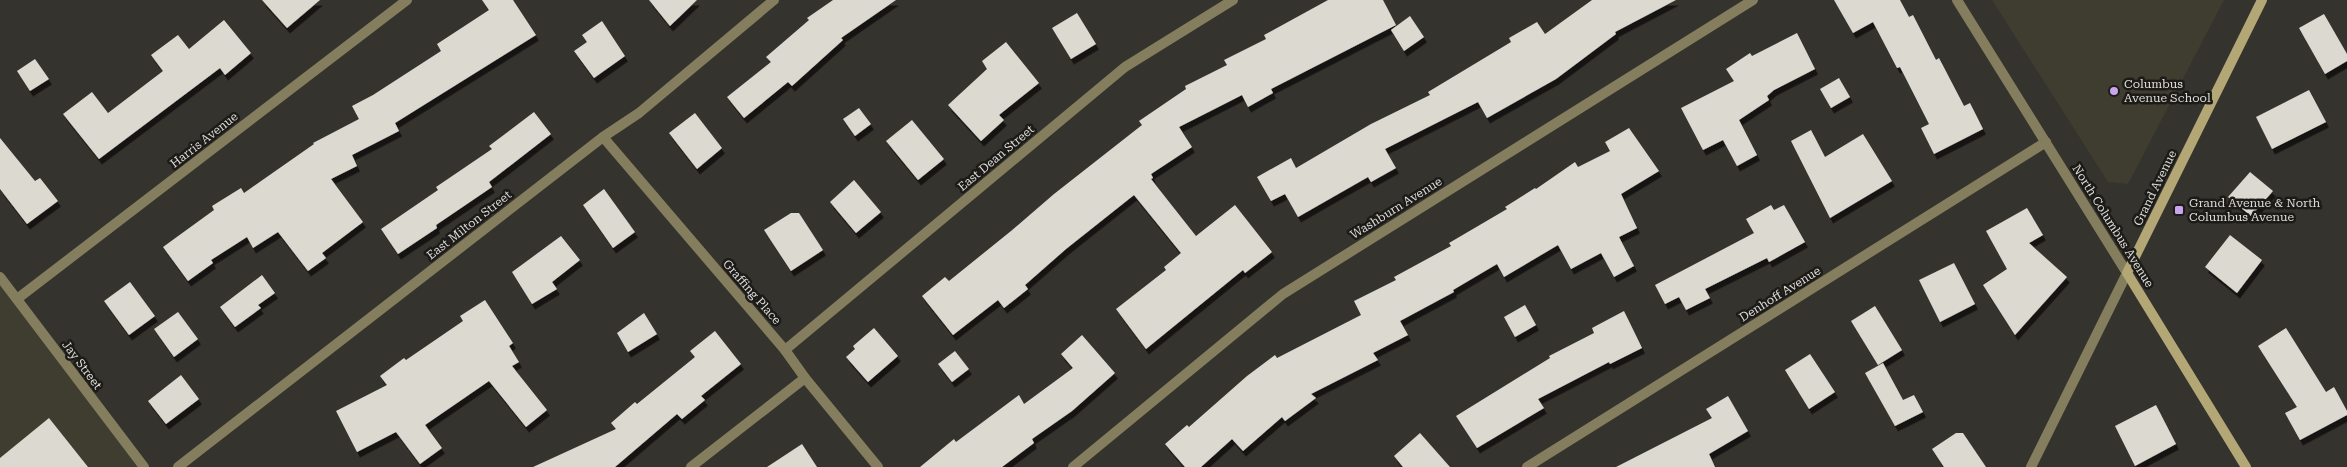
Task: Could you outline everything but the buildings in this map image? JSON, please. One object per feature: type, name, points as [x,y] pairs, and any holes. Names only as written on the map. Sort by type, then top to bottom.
[{"type":"street","name":"Harris Avenue","points":[[17,299],[407,0]]},
{"type":"street","name":"East Milton Street","points":[[178,467],[603,137],[639,113],[774,0]]},
{"type":"street","name":"East Dean Street","points":[[785,350],[1125,67],[1233,0]]},
{"type":"street","name":"Washburn Avenue","points":[[1073,467],[1283,294],[1753,0]]},
{"type":"street","name":"North Columbus Avenue","points":[[1957,0],[2246,467]]},
{"type":"street","name":"Grand Avenue","points":[[2030,467],[2262,0]]},
{"type":"street","name":"Graffing Place","points":[[603,137],[785,350],[805,378],[878,467]]},
{"type":"street","name":"Denhoff Avenue","points":[[1527,467],[2046,142]]},
{"type":"street","name":"Jay Street","points":[[0,277],[144,467]]},
{"type":"street","points":[[690,467],[805,378]]},
{"type":"shaded area","name":"Columbus Avenue School","points":[[1992,0],[2224,0],[2128,184],[2108,182]]},
{"type":"shaded area","points":[[0,279],[144,467],[0,467]]},
{"type":"place","name":"Columbus Avenue School","points":[[2114,91]]},
{"type":"place","name":"Grand Avenue & North Columbus Avenue","points":[[2179,210]]}]
